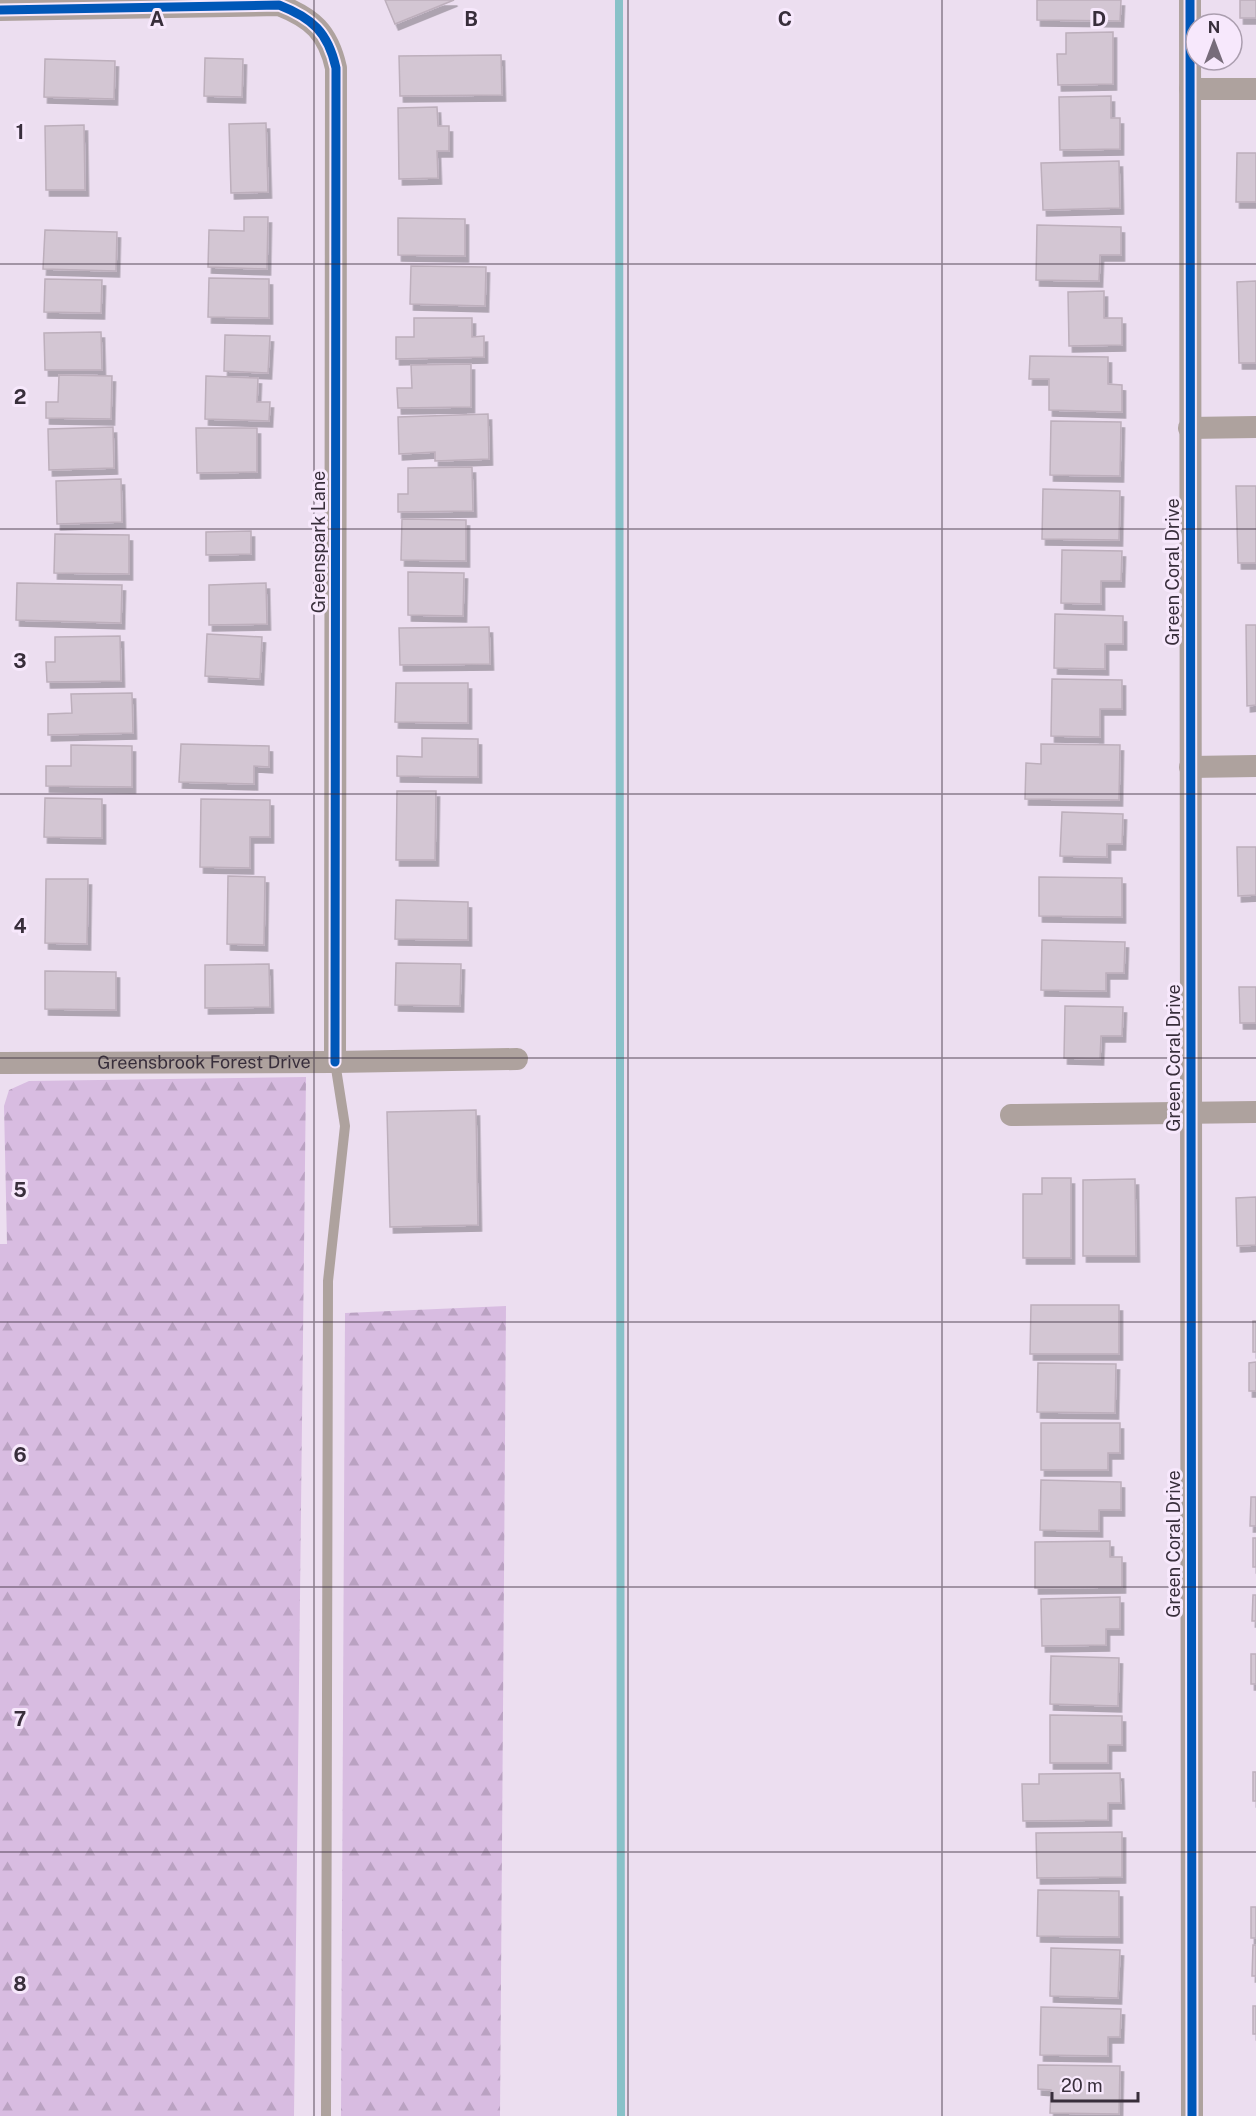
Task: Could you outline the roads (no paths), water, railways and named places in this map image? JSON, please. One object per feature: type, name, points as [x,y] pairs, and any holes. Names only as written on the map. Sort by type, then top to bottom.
[{"type":"street","name":"Green Coral Drive","points":[[1190,0],[1192,2116]]},
{"type":"street","name":"Greenspark Lane","points":[[0,10],[279,5],[301,14],[317,27],[331,47],[336,68],[335,1062]]},
{"type":"street","points":[[1190,89],[1256,88]]},
{"type":"street","points":[[1189,428],[1256,427]]},
{"type":"street","points":[[1190,766],[1256,766]]},
{"type":"street","name":"Greensbrook Forest Drive","points":[[0,1063],[517,1059]]},
{"type":"street","points":[[1011,1115],[1256,1112]]},
{"type":"lane","points":[[326,2116],[328,1281],[345,1126],[335,1062]]},
{"type":"waterway","points":[[619,0],[621,2116]]}]
